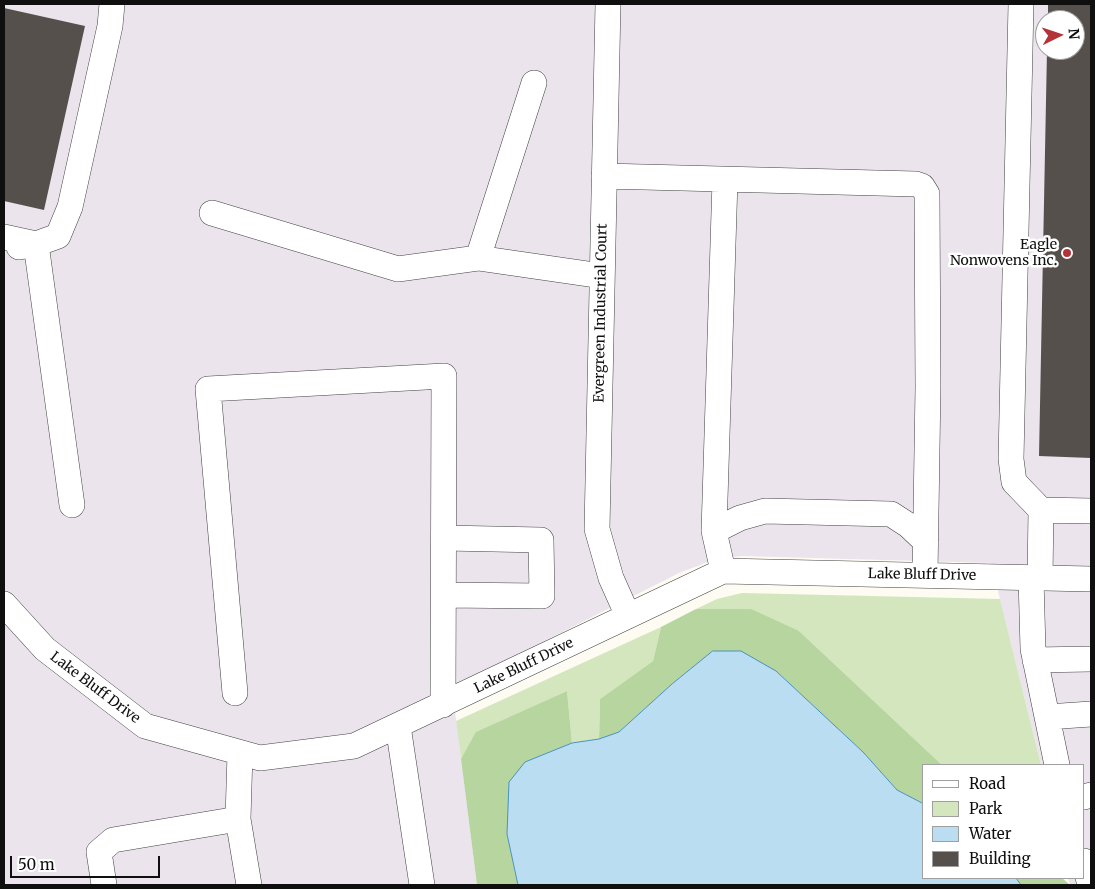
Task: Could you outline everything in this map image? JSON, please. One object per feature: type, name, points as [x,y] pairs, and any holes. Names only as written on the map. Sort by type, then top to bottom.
[{"type":"street","points":[[4,250],[36,244],[58,236],[70,207],[110,26],[112,4]]},
{"type":"street","name":"Evergreen Industrial Court","points":[[608,4],[597,529],[611,578],[628,616]]},
{"type":"street","points":[[1021,4],[1011,459],[1014,482],[1041,510],[1091,511]]},
{"type":"street","points":[[478,258],[534,83]]},
{"type":"street","points":[[604,176],[916,184],[922,186],[927,194],[925,575]]},
{"type":"street","points":[[723,571],[714,532],[725,180]]},
{"type":"street","points":[[212,213],[398,269],[478,258],[602,276]]},
{"type":"street","points":[[4,237],[36,244]]},
{"type":"street","points":[[36,244],[72,506]]},
{"type":"street","points":[[235,694],[208,390],[444,376],[443,705]]},
{"type":"street","points":[[714,532],[740,518],[765,510],[891,514],[908,525],[926,542]]},
{"type":"street","points":[[1041,510],[1035,578],[1035,660],[1057,764]]},
{"type":"street","points":[[444,595],[542,596],[541,540],[445,538]]},
{"type":"street","name":"Lake Bluff Drive","points":[[4,604],[45,649],[146,726],[260,758],[354,746],[723,571],[1091,579]]},
{"type":"street","points":[[1035,660],[1091,659]]},
{"type":"street","points":[[1048,718],[1091,714]]},
{"type":"street","points":[[398,726],[422,885]]},
{"type":"street","points":[[240,753],[238,819],[245,885]]},
{"type":"street","points":[[104,885],[100,852],[113,840],[238,819]]},
{"type":"street","points":[[1085,865],[1090,885]]},
{"type":"shaded area","points":[[4,4],[1091,4],[1091,885],[1070,885],[1068,879],[1085,879],[1085,764],[1041,764],[991,563],[742,556],[713,560],[679,573],[452,688],[477,885],[4,885]]},
{"type":"green space","points":[[742,593],[1000,599],[1041,764],[941,764],[799,631],[696,609],[717,599]]},
{"type":"green space","points":[[696,609],[751,609],[799,631],[941,764],[922,764],[922,803],[897,790],[863,752],[776,671],[713,651],[672,684],[619,732],[599,739],[600,699],[653,661],[661,627]]},
{"type":"green space","points":[[661,627],[653,661],[600,699],[599,739],[572,743],[567,691],[477,732],[461,759],[456,721]]},
{"type":"green space","points":[[567,691],[572,743],[525,762],[507,834],[518,885],[477,885],[461,759],[476,732]]},
{"type":"green space","points":[[1017,879],[1063,879],[1070,885],[1021,885]]},
{"type":"water","points":[[713,651],[741,651],[776,671],[863,752],[897,790],[922,803],[922,879],[1017,879],[1021,885],[518,885],[507,834],[509,782],[525,762],[572,743],[599,739],[619,732],[672,684]]},
{"type":"building","name":"Eagle Nonwovens Inc.","points":[[1048,4],[1091,4],[1091,458],[1039,456],[1047,60],[1085,60],[1085,10],[1048,10]]},
{"type":"building","points":[[4,8],[85,26],[44,210],[4,201]]},
{"type":"place","name":"Eagle Nonwovens Inc.","points":[[1067,253]]}]
